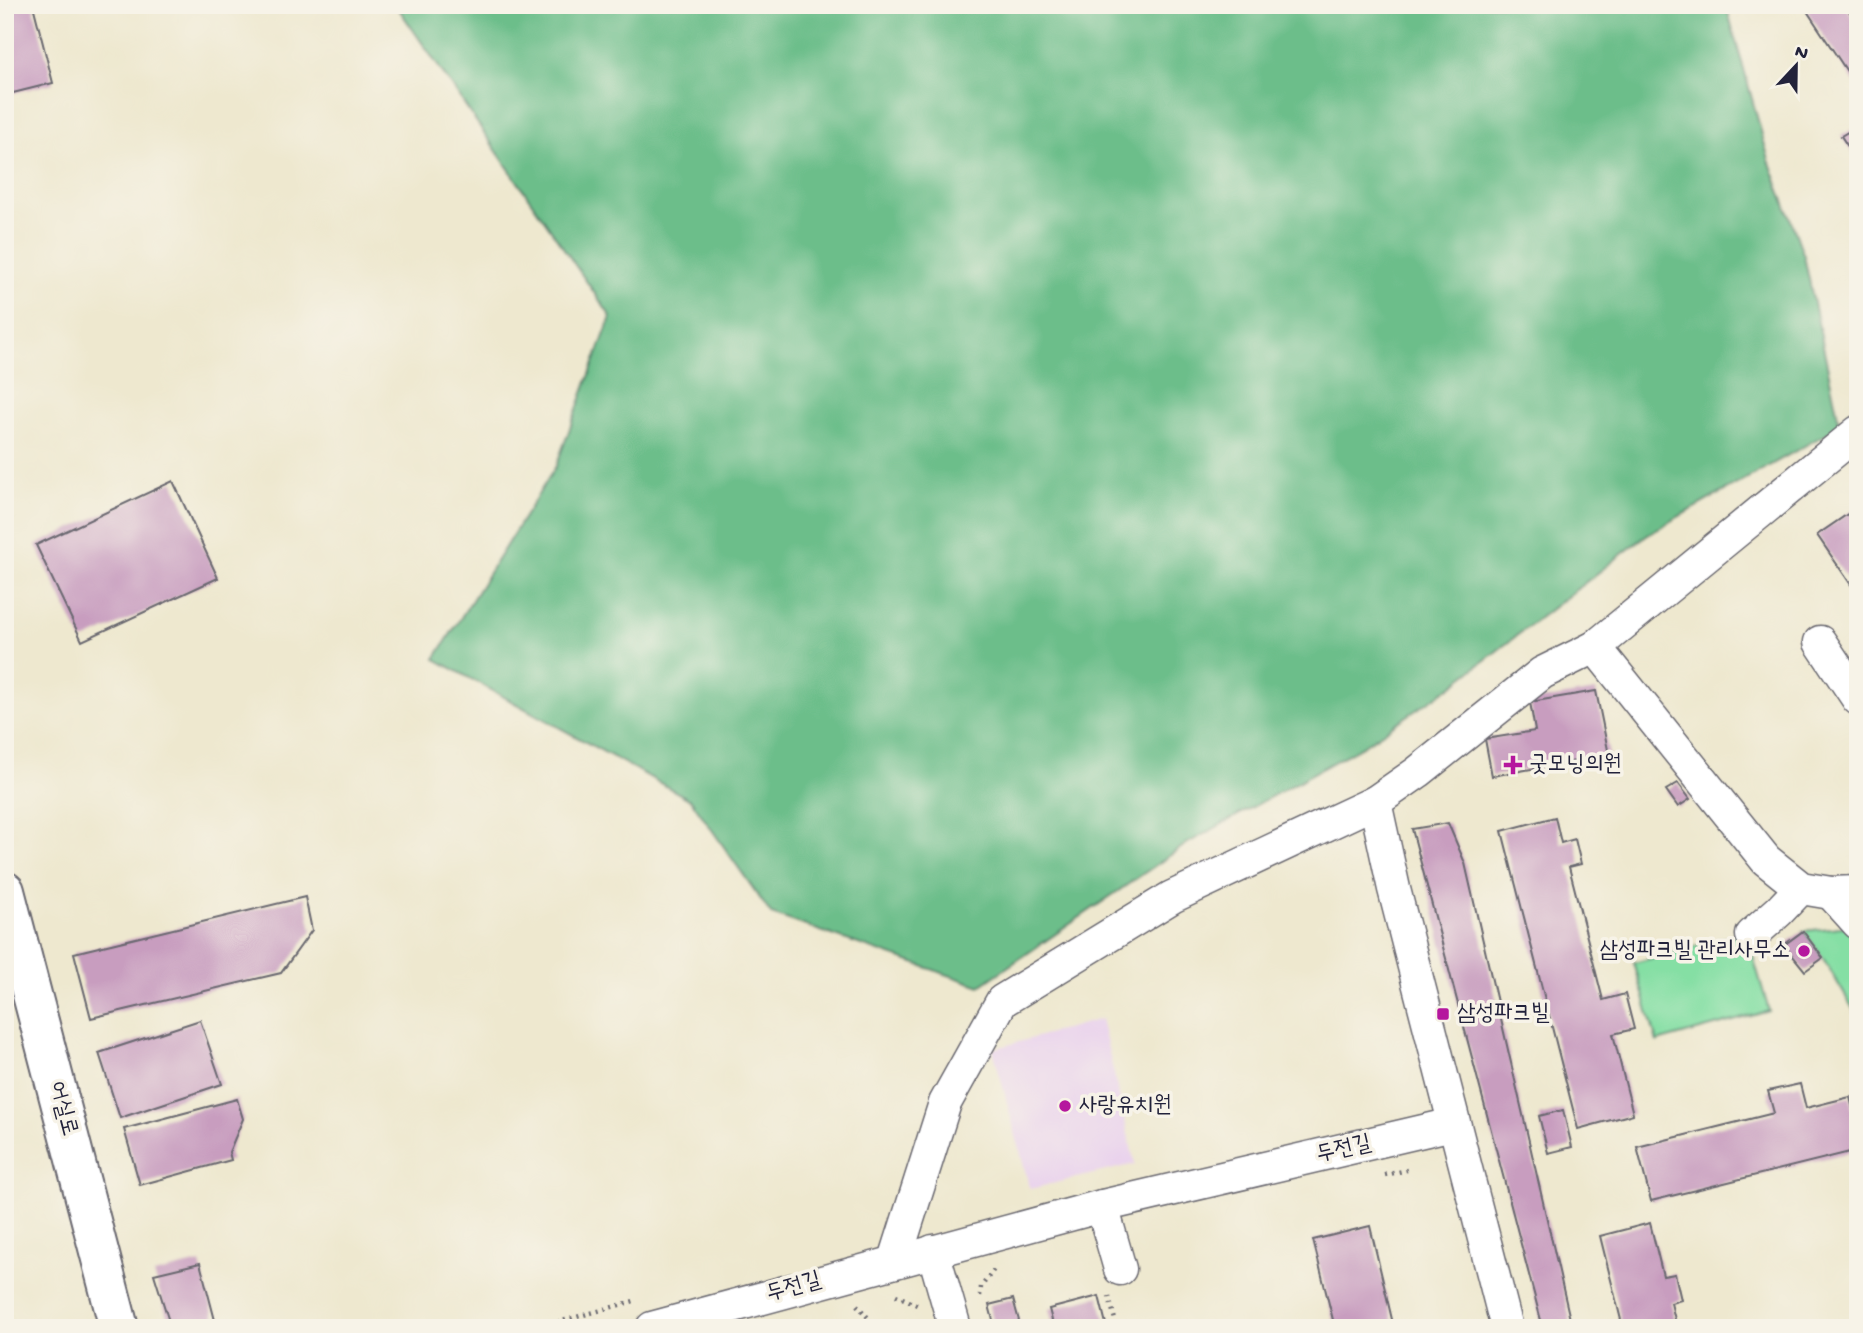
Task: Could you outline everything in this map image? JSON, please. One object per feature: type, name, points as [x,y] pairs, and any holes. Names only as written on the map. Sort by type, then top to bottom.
[{"type":"main road","name":"어실로","points":[[5,891],[119,1328]]},
{"type":"street","points":[[895,1260],[945,1102],[1002,1001],[1172,897],[1375,802],[1418,772],[1542,673],[1595,647],[1858,432]]},
{"type":"street","points":[[1821,642],[1858,699]]},
{"type":"street","points":[[1595,647],[1766,860],[1830,891],[1858,923]]},
{"type":"street","points":[[1375,802],[1394,889],[1507,1328]]},
{"type":"street","points":[[1752,934],[1779,911],[1830,891]]},
{"type":"street","name":"두전길","points":[[652,1328],[1102,1206],[1453,1124]]},
{"type":"street","points":[[1102,1206],[1115,1282]]},
{"type":"street","points":[[933,1251],[955,1328]]},
{"type":"path","points":[[1383,1175],[1416,1168]]},
{"type":"path","points":[[979,1303],[981,1287],[998,1267]]},
{"type":"path","points":[[1115,1282],[1117,1328]]},
{"type":"path","points":[[852,1299],[877,1328]]},
{"type":"shaded area","name":"사랑유치원","points":[[1101,1019],[1135,1164],[1030,1189],[993,1049]]},
{"type":"green space","points":[[396,5],[1726,5],[1769,160],[1804,256],[1840,426],[1648,534],[1449,688],[1364,745],[1188,843],[980,986],[771,914],[691,800],[435,659],[556,466],[611,317]]},
{"type":"green space","points":[[1858,925],[1858,1017],[1823,958],[1803,931]]},
{"type":"green space","points":[[1746,932],[1769,1011],[1657,1042],[1634,963]]},
{"type":"building","points":[[5,5],[33,5],[53,83],[5,95]]},
{"type":"building","points":[[1816,5],[1845,5],[1858,25],[1858,88],[1807,11]]},
{"type":"building","points":[[1858,126],[1858,162],[1841,136]]},
{"type":"building","points":[[173,481],[218,578],[82,641],[36,545]]},
{"type":"building","points":[[1858,507],[1858,595],[1817,535]]},
{"type":"building","points":[[1596,691],[1609,755],[1492,776],[1485,739],[1535,731],[1530,702]]},
{"type":"building","points":[[1678,783],[1690,799],[1678,807],[1666,790]]},
{"type":"building","points":[[1555,817],[1561,843],[1575,839],[1581,864],[1569,867],[1603,1000],[1625,994],[1634,1029],[1613,1034],[1633,1114],[1578,1129],[1502,831]]},
{"type":"building","points":[[1448,823],[1465,863],[1572,1328],[1543,1328],[1412,829]]},
{"type":"building","points":[[305,897],[312,930],[281,973],[91,1018],[74,953]]},
{"type":"building","name":"삼성파크빌 관리사무소","points":[[1803,931],[1823,958],[1805,971],[1784,945]]},
{"type":"building","points":[[200,1020],[222,1084],[120,1118],[99,1053]]},
{"type":"building","points":[[1800,1084],[1806,1108],[1850,1097],[1858,1130],[1858,1150],[1651,1201],[1637,1147],[1774,1113],[1768,1091]]},
{"type":"building","points":[[237,1099],[243,1119],[229,1152],[231,1160],[140,1185],[124,1129]]},
{"type":"building","points":[[1563,1110],[1572,1147],[1548,1153],[1539,1116]]},
{"type":"building","points":[[1650,1223],[1663,1276],[1675,1274],[1681,1300],[1671,1303],[1677,1328],[1623,1328],[1600,1236]]},
{"type":"building","points":[[1370,1226],[1394,1328],[1335,1328],[1313,1240]]},
{"type":"building","points":[[200,1263],[217,1328],[171,1328],[154,1274]]},
{"type":"building","points":[[1099,1296],[1107,1328],[1054,1328],[1049,1309]]},
{"type":"building","points":[[1013,1299],[1021,1328],[995,1328],[989,1305]]},
{"type":"place","name":"굿모닝의원","points":[[1513,765]]},
{"type":"place","name":"삼성파크빌 관리사무소","points":[[1804,951]]},
{"type":"place","name":"삼성파크빌","points":[[1443,1014]]},
{"type":"place","name":"사랑유치원","points":[[1065,1106]]}]
